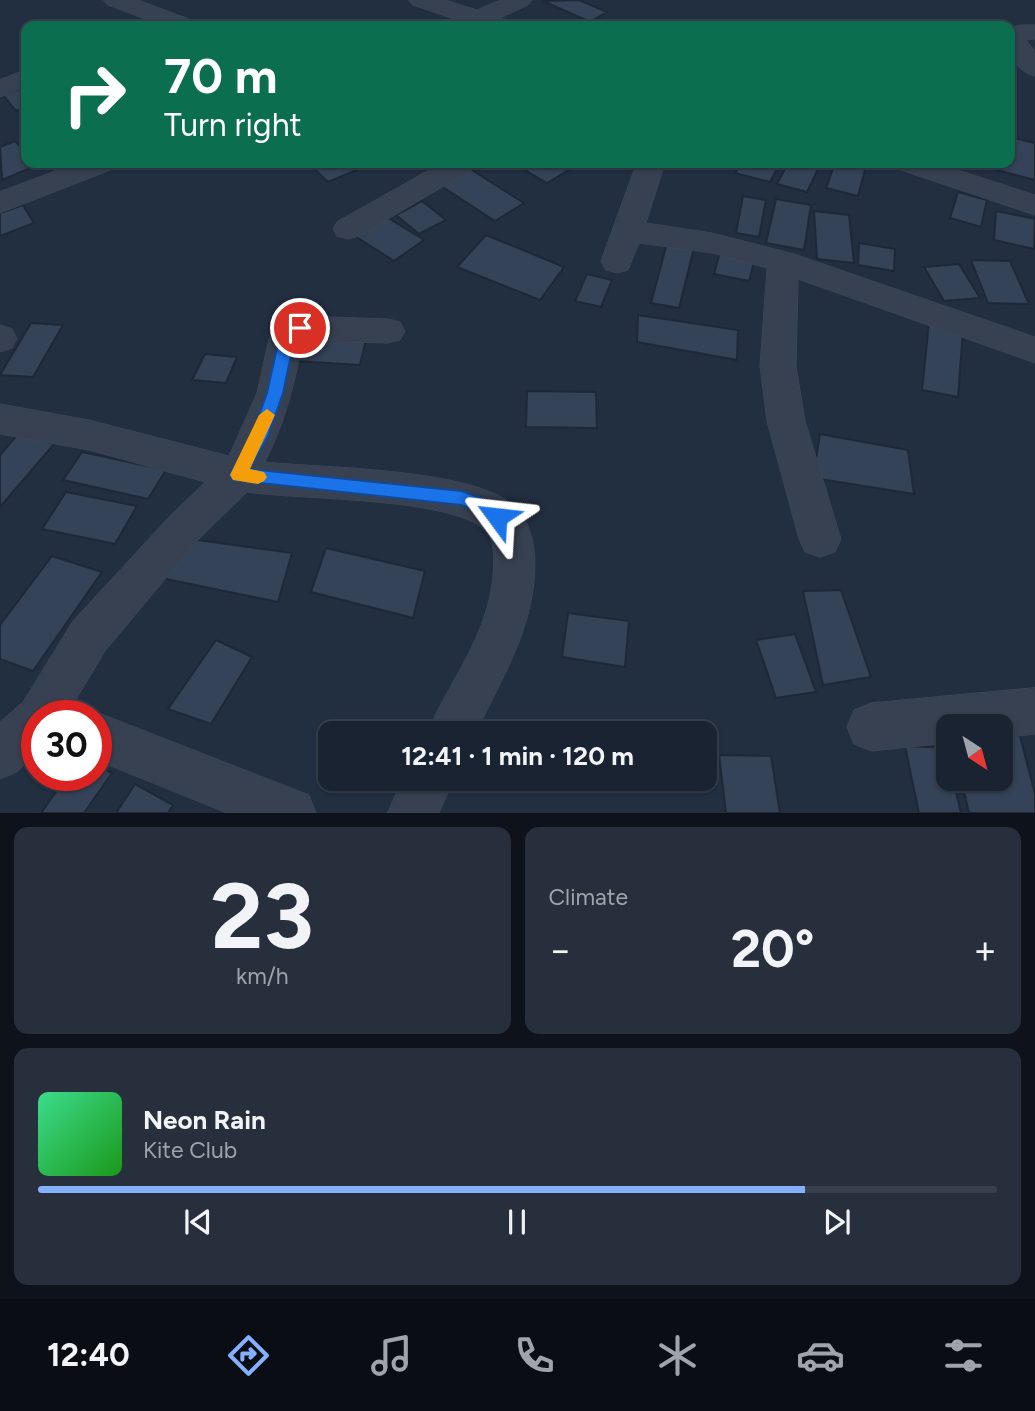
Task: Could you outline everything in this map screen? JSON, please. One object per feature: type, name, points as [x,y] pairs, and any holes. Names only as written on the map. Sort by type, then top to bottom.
[{"type":"street","points":[[116,0],[166,21]]},
{"type":"street","points":[[421,0],[465,21]]},
{"type":"street","points":[[473,21],[520,0]]},
{"type":"street","points":[[1015,37],[1021,32],[1035,32]]},
{"type":"street","points":[[1015,43],[1035,68]]},
{"type":"street","points":[[0,89],[21,80]]},
{"type":"street","points":[[0,203],[90,168]]},
{"type":"street","points":[[348,229],[454,168]]},
{"type":"street","points":[[617,262],[649,168]]},
{"type":"street","points":[[942,168],[989,175],[1035,205]]},
{"type":"street","points":[[629,231],[712,243],[783,262],[1035,350]]},
{"type":"street","points":[[783,262],[778,366],[786,421],[820,539]]},
{"type":"street","points":[[50,700],[89,636],[183,529],[239,475],[260,436],[275,393],[286,339],[292,332],[300,328],[388,331]]},
{"type":"street","points":[[0,419],[38,422],[239,475],[461,498],[485,507],[509,528],[516,575],[508,614],[457,721]]},
{"type":"street","points":[[871,727],[1035,711]]},
{"type":"street","points":[[0,755],[21,735]]},
{"type":"street","points":[[112,742],[291,813]]},
{"type":"street","points":[[413,813],[423,791]]},
{"type":"building","points":[[579,0],[607,12],[588,21],[543,1]]},
{"type":"building","points":[[21,89],[21,109],[16,111],[3,95]]},
{"type":"building","points":[[1015,138],[1035,143],[1035,180],[996,170],[1015,168]]},
{"type":"building","points":[[15,141],[21,148],[21,168],[31,168],[2,180],[0,147]]},
{"type":"building","points":[[313,168],[359,169],[328,182]]},
{"type":"building","points":[[459,168],[469,168],[524,203],[495,221],[435,182]]},
{"type":"building","points":[[522,168],[572,168],[547,183]]},
{"type":"building","points":[[738,168],[777,168],[770,182],[735,173]]},
{"type":"building","points":[[785,168],[819,168],[807,192],[777,184]]},
{"type":"building","points":[[833,168],[865,168],[858,196],[826,188]]},
{"type":"building","points":[[958,192],[987,200],[981,227],[950,218]]},
{"type":"building","points":[[743,196],[766,200],[759,237],[736,233]]},
{"type":"building","points":[[776,199],[811,205],[804,250],[766,243]]},
{"type":"building","points":[[422,201],[446,220],[419,234],[396,215]]},
{"type":"building","points":[[23,205],[34,223],[0,236],[0,213]]},
{"type":"building","points":[[814,211],[849,215],[854,263],[817,259]]},
{"type":"building","points":[[996,211],[1035,219],[1034,249],[994,240]]},
{"type":"building","points":[[385,216],[424,240],[394,261],[355,236]]},
{"type":"building","points":[[486,235],[564,267],[540,300],[457,267]]},
{"type":"building","points":[[668,239],[695,244],[679,308],[651,303]]},
{"type":"building","points":[[859,243],[895,249],[894,271],[858,265]]},
{"type":"building","points":[[720,252],[755,259],[749,281],[714,274]]},
{"type":"building","points":[[971,260],[1010,261],[1029,304],[988,303]]},
{"type":"building","points":[[959,264],[980,298],[944,301],[924,267]]},
{"type":"building","points":[[587,274],[612,280],[601,307],[575,301]]},
{"type":"building","points":[[638,315],[738,330],[737,360],[637,342]]},
{"type":"building","points":[[929,322],[963,331],[958,397],[922,390]]},
{"type":"building","points":[[31,323],[63,325],[33,377],[0,375]]},
{"type":"building","points":[[304,332],[367,335],[360,365],[295,361]]},
{"type":"building","points":[[205,354],[237,357],[226,383],[192,380]]},
{"type":"building","points":[[527,391],[596,392],[597,428],[526,427]]},
{"type":"building","points":[[19,433],[54,444],[0,507],[0,455]]},
{"type":"building","points":[[820,434],[908,450],[914,494],[813,478]]},
{"type":"building","points":[[82,452],[166,470],[148,499],[63,480]]},
{"type":"building","points":[[66,492],[137,506],[115,544],[42,529]]},
{"type":"building","points":[[183,538],[292,553],[278,602],[161,578]]},
{"type":"building","points":[[326,548],[425,571],[413,618],[311,592]]},
{"type":"building","points":[[52,556],[102,572],[33,671],[0,659],[0,625]]},
{"type":"building","points":[[841,590],[871,677],[823,685],[803,591]]},
{"type":"building","points":[[568,613],[629,621],[625,667],[562,657]]},
{"type":"building","points":[[795,634],[816,692],[776,698],[756,640]]},
{"type":"building","points":[[216,640],[252,657],[211,724],[168,709]]},
{"type":"building","points":[[1013,736],[1020,736],[1035,794],[1035,813],[969,813],[964,791],[1013,791]]},
{"type":"building","points":[[905,746],[936,748],[936,791],[956,791],[961,813],[919,813]]},
{"type":"building","points":[[719,755],[771,756],[780,813],[726,813]]},
{"type":"building","points":[[135,784],[173,805],[168,813],[116,813]]},
{"type":"building","points":[[57,791],[99,791],[84,813],[41,813]]},
{"type":"slow traffic","points":[[258,477],[239,475],[260,436],[267,415]]},
{"type":"route","points":[[300,328],[286,339],[275,393],[260,436],[239,475],[461,498],[485,507],[497,517]]}]
